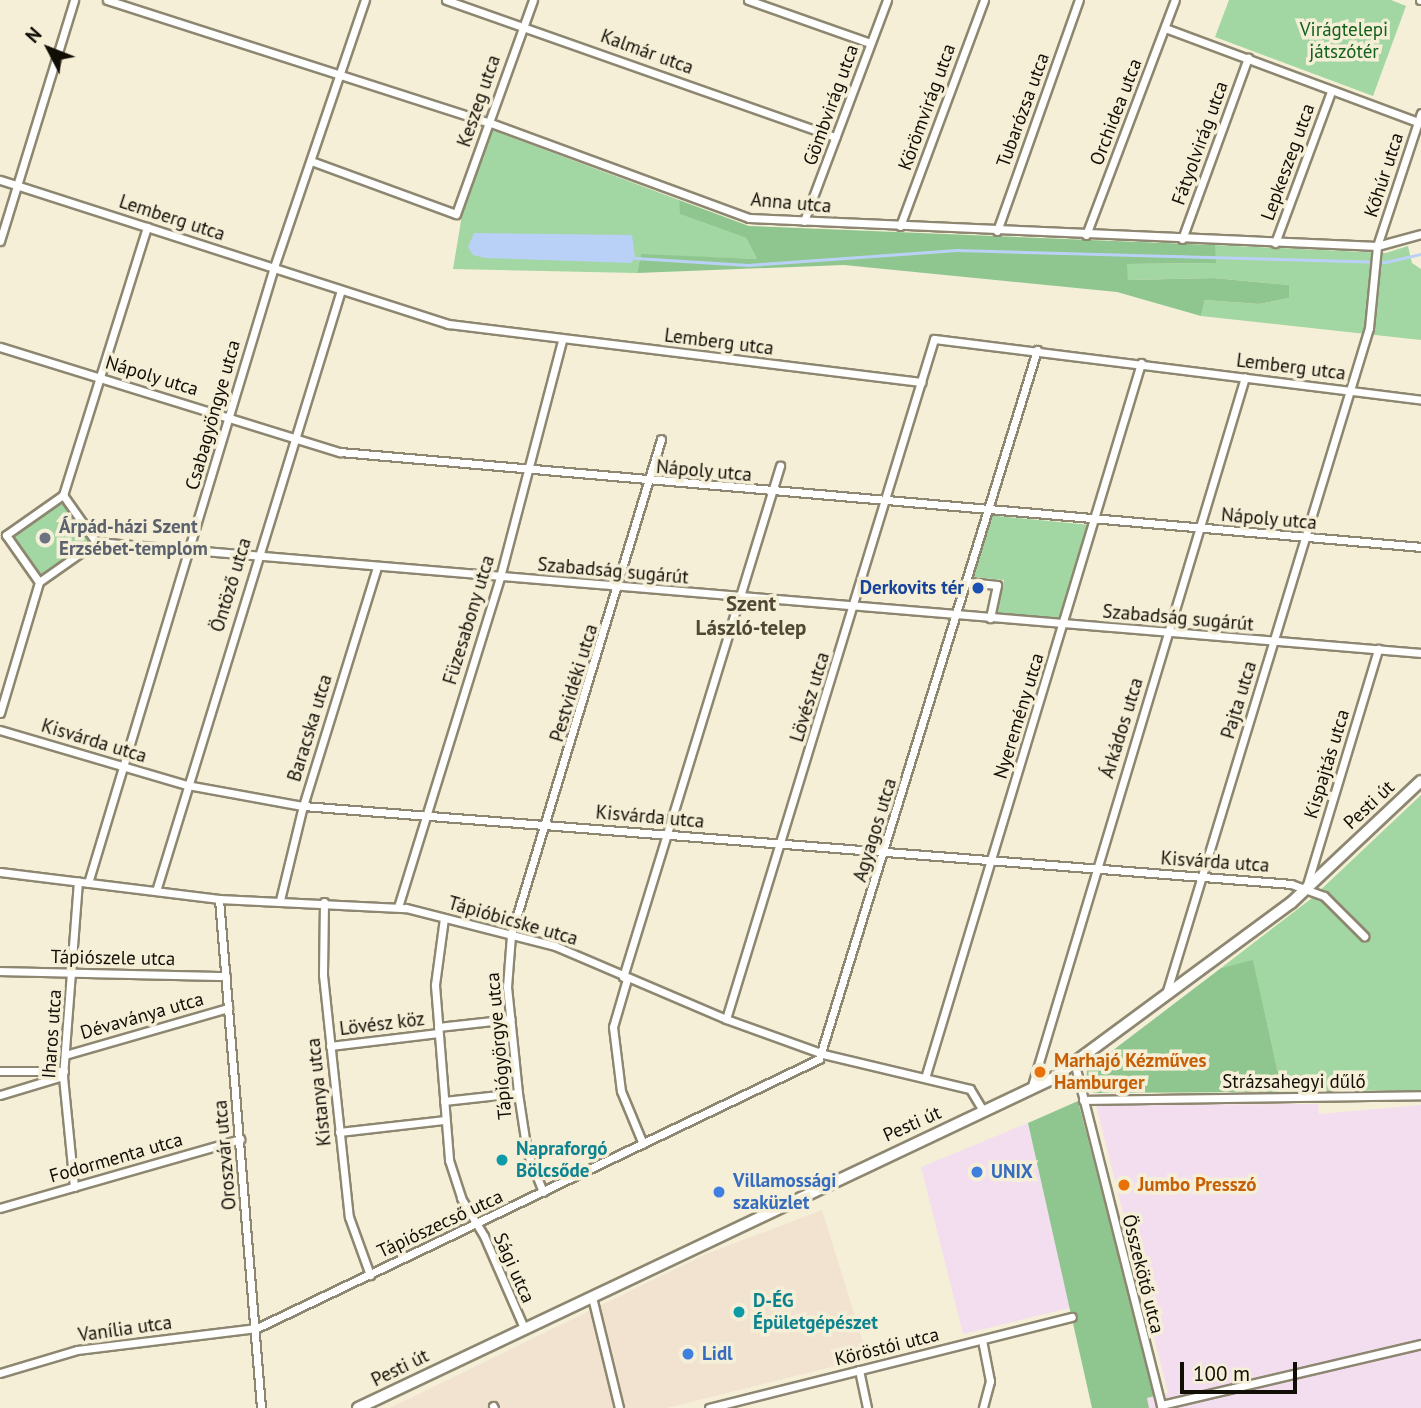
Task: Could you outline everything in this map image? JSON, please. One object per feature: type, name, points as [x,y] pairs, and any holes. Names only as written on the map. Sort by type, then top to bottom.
[{"type":"main road","name":"Pesti út","points":[[358,1408],[1030,1089],[1075,1065],[1306,889],[1421,781]]},
{"type":"street","points":[[0,241],[74,0]]},
{"type":"street","name":"Anna utca","points":[[107,0],[320,65],[338,75],[488,122],[749,218],[1377,248],[1421,234]]},
{"type":"street","name":"Csabagyöngye utca","points":[[88,883],[274,267],[365,0]]},
{"type":"street","name":"Kalmár utca","points":[[446,0],[522,24],[836,136]]},
{"type":"street","name":"Keszeg utca","points":[[311,161],[456,214],[522,24],[533,0]]},
{"type":"street","points":[[748,0],[870,43]]},
{"type":"street","name":"Gömbvirág utca","points":[[804,221],[887,0]]},
{"type":"street","name":"Körömvirág utca","points":[[900,226],[984,0]]},
{"type":"street","name":"Tubarózsa utca","points":[[997,231],[1079,0]]},
{"type":"street","name":"Orchidea utca","points":[[1086,235],[1175,0]]},
{"type":"street","points":[[1165,28],[1310,79],[1331,92],[1418,122]]},
{"type":"street","name":"Fátyolvirág utca","points":[[1182,239],[1248,58]]},
{"type":"street","name":"Lepkeszeg utca","points":[[1275,243],[1331,92]]},
{"type":"street","name":"Kőhúr utca","points":[[1377,248],[1421,113]]},
{"type":"street","name":"Lemberg utca","points":[[0,180],[448,324],[921,382],[930,346],[940,337],[1421,400]]},
{"type":"street","points":[[39,582],[3,535],[63,495],[147,227]]},
{"type":"street","name":"Pajta utca","points":[[1164,999],[1368,328],[1378,268],[1377,248]]},
{"type":"street","name":"Öntöző utca","points":[[156,891],[255,557],[341,290]]},
{"type":"street","name":"Füzesabony utca","points":[[398,906],[499,577],[562,340]]},
{"type":"street","name":"Nápoly utca","points":[[0,347],[340,452],[650,482],[1421,547]]},
{"type":"street","points":[[958,615],[1037,350]]},
{"type":"street","name":"Nyeremény utca","points":[[925,1078],[1142,363]]},
{"type":"street","name":"Árkádos utca","points":[[1030,1089],[1245,377]]},
{"type":"street","name":"Lövész utca","points":[[726,1019],[783,842],[921,382]]},
{"type":"street","name":"Pestvidéki utca","points":[[512,935],[619,587],[661,439]]},
{"type":"street","points":[[643,1144],[619,1083],[613,1027],[625,978],[780,466]]},
{"type":"street","points":[[0,713],[39,582],[96,542],[63,495]]},
{"type":"street","name":"Szabadság sugárút","points":[[96,542],[189,552],[1421,653]]},
{"type":"street","name":"Baracska utca","points":[[280,900],[303,806],[377,567]]},
{"type":"street","points":[[968,582],[997,585],[990,618]]},
{"type":"street","name":"Agyagos utca","points":[[823,1054],[958,615]]},
{"type":"street","name":"Kispajtás utca","points":[[1306,889],[1378,649]]},
{"type":"street","name":"Kisvárda utca","points":[[0,730],[187,785],[303,806],[886,849],[1306,889]]},
{"type":"street","name":"Tápióbicske utca","points":[[0,872],[219,899],[398,906],[569,951],[625,978],[726,1019],[823,1054],[970,1089],[983,1111]]},
{"type":"street","name":"Iharos utca","points":[[74,1187],[63,1074],[78,882]]},
{"type":"street","points":[[1306,889],[1324,896],[1364,936]]},
{"type":"street","name":"Oroszvár utca","points":[[219,899],[257,1328],[261,1408]]},
{"type":"street","name":"Kistanya utca","points":[[324,902],[323,975],[349,1217],[370,1275]]},
{"type":"street","name":"Sági utca","points":[[444,918],[436,962],[438,1030],[445,1120],[454,1179],[524,1328]]},
{"type":"street","name":"Tápiógyörgye utca","points":[[512,935],[507,965],[518,1093],[527,1152],[544,1192]]},
{"type":"street","name":"Tápiószele utca","points":[[0,971],[226,976]]},
{"type":"street","name":"Dévaványa utca","points":[[65,1055],[228,1008]]},
{"type":"street","points":[[438,1030],[510,1019]]},
{"type":"street","name":"Lövész köz","points":[[330,1046],[438,1030]]},
{"type":"street","name":"Tápiószecső utca","points":[[257,1328],[814,1062],[823,1054]]},
{"type":"street","name":"Összekötő utca","points":[[1075,1065],[1162,1406]]},
{"type":"street","points":[[0,1071],[63,1074]]},
{"type":"street","points":[[0,1095],[63,1074]]},
{"type":"street","points":[[444,1101],[518,1093]]},
{"type":"street","name":"Strázsahegyi dűlő","points":[[1083,1100],[1421,1095]]},
{"type":"street","points":[[340,1132],[445,1120]]},
{"type":"street","name":"Fodormenta utca","points":[[0,1208],[240,1139]]},
{"type":"street","points":[[592,1297],[619,1408]]},
{"type":"street","name":"Köröstói utca","points":[[709,1408],[737,1405],[859,1370],[1072,1317]]},
{"type":"street","name":"Vanília utca","points":[[0,1373],[77,1350],[257,1328]]},
{"type":"street","points":[[982,1340],[990,1381],[983,1408]]},
{"type":"street","points":[[1162,1406],[1421,1344]]},
{"type":"street","points":[[859,1370],[867,1408]]},
{"type":"shaded area","points":[[1318,1104],[1319,1114],[1421,1105],[1421,1408],[1149,1408],[1147,1398],[1168,1393],[1096,1105]]},
{"type":"shaded area","points":[[1028,1123],[1070,1308],[963,1334],[921,1167]]},
{"type":"shaded area","points":[[822,1210],[868,1358],[667,1408],[390,1408],[704,1255]]},
{"type":"green space","name":"Virágtelepi játszótér","points":[[1229,0],[1391,0],[1406,6],[1373,96],[1215,37]]},
{"type":"green space","points":[[492,130],[679,200],[681,214],[746,238],[757,259],[641,255],[637,273],[453,269],[462,215]]},
{"type":"green space","points":[[679,200],[749,226],[1215,245],[1216,263],[1127,264],[1128,280],[1214,278],[1289,285],[1289,298],[1259,304],[1205,300],[1201,316],[1117,292],[844,265],[637,273],[641,254],[757,259],[746,238],[680,214]]},
{"type":"green space","points":[[1215,245],[1386,253],[1408,246],[1412,263],[1421,269],[1421,340],[1201,316],[1205,300],[1259,304],[1289,298],[1289,285],[1214,278],[1128,280],[1126,264],[1215,263]]},
{"type":"green space","points":[[63,495],[96,542],[39,582],[6,535]]},
{"type":"green space","points":[[988,515],[1090,525],[1062,616],[1055,620],[995,614],[1004,580],[972,577]]},
{"type":"green space","points":[[1421,795],[1421,1090],[1270,1092],[1279,1077],[1253,961],[1221,968],[1312,898]]},
{"type":"green space","points":[[1253,960],[1279,1077],[1270,1092],[1093,1093],[1086,1084],[1087,1070],[1221,968]]},
{"type":"green space","points":[[1078,1101],[1155,1396],[1147,1398],[1149,1408],[1092,1408],[1028,1123]]},
{"type":"water","points":[[474,233],[632,235],[635,258],[631,263],[485,258],[473,255],[468,247]]},
{"type":"waterway","points":[[635,258],[748,265],[956,250],[1386,262],[1421,254]]},
{"type":"place","name":"Árpád-házi Szent Erzsébet-templom","points":[[45,538]]},
{"type":"place","name":"Derkovits tér","points":[[978,588]]},
{"type":"place","name":"Marhajó Kézműves Hamburger","points":[[1040,1072]]},
{"type":"place","name":"Napraforgó Bölcsőde","points":[[502,1160]]},
{"type":"place","name":"UNIX","points":[[977,1172]]},
{"type":"place","name":"Jumbo Presszó","points":[[1124,1185]]},
{"type":"place","name":"Villamossági szaküzlet","points":[[719,1192]]},
{"type":"place","name":"D-ÉG Épületgépészet","points":[[739,1312]]},
{"type":"place","name":"Lidl","points":[[688,1354]]},
{"type":"district","name":"Szent László-telep","points":[[751,616]]}]
